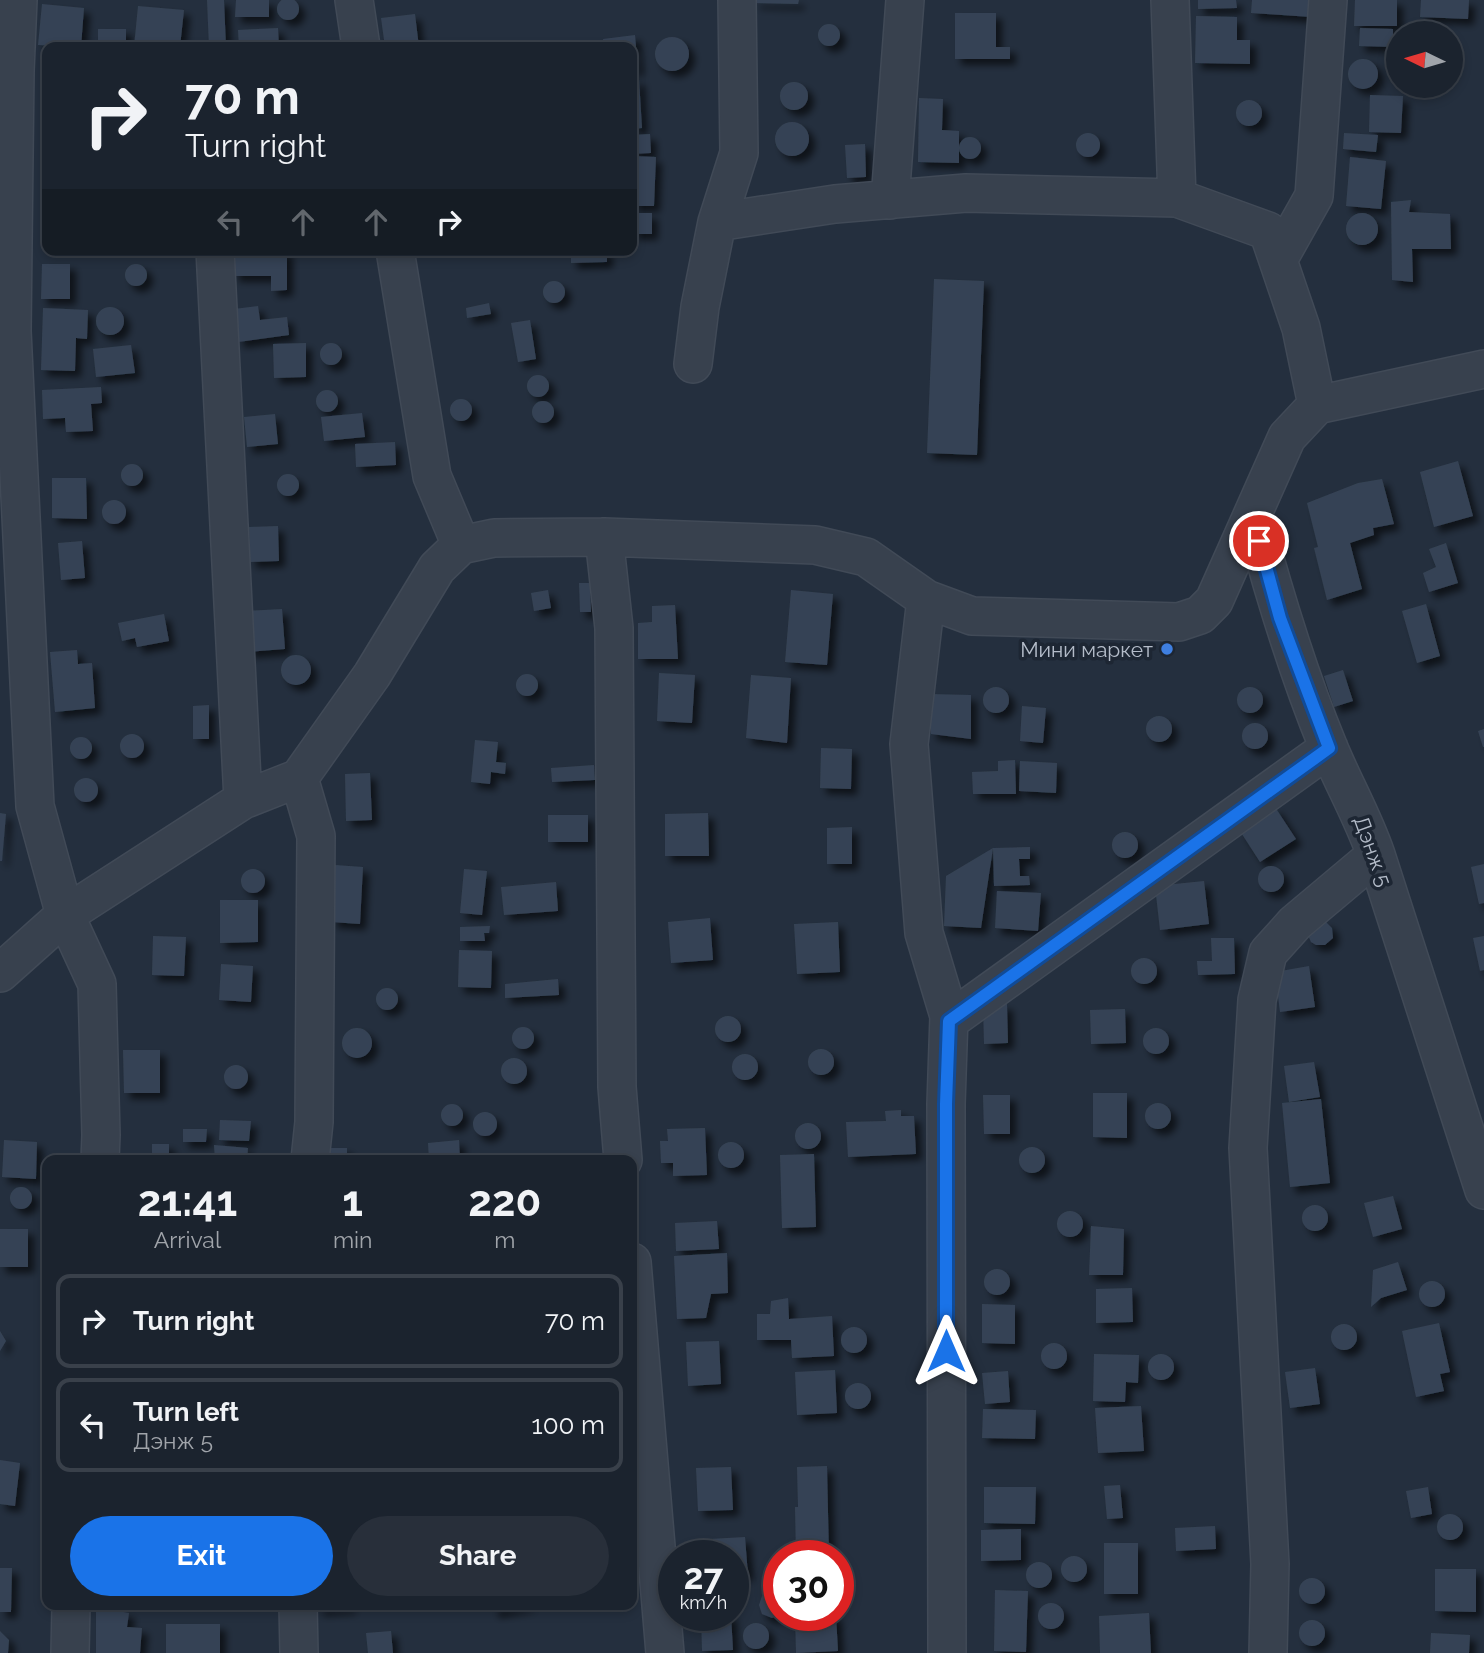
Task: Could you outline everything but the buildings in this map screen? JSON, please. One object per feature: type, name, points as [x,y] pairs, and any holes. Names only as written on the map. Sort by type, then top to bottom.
[{"type":"street","points":[[18,0],[12,331],[35,806],[65,915],[97,984],[100,1155]]},
{"type":"street","points":[[354,0],[360,42]]},
{"type":"street","points":[[693,364],[700,307],[717,222],[739,153],[737,0]]},
{"type":"street","points":[[890,200],[905,0]]},
{"type":"street","points":[[1170,0],[1177,198]]},
{"type":"street","points":[[1278,260],[1314,196],[1328,0]]},
{"type":"street","points":[[717,222],[835,204],[966,193],[1177,198],[1268,231],[1301,328],[1317,405]]},
{"type":"street","points":[[215,256],[243,800]]},
{"type":"street","points":[[396,256],[432,476],[461,545]]},
{"type":"street","points":[[0,972],[65,915],[243,800],[299,778],[372,675],[437,568],[461,545],[494,538],[604,537],[815,545],[866,557],[926,599],[972,616],[1179,622],[1200,615],[1214,601],[1287,437],[1317,405],[1484,369]]},
{"type":"street","name":"Дэнж 5","points":[[1252,516],[1280,618],[1329,748],[1364,820],[1484,1190]]},
{"type":"street","points":[[604,537],[614,628],[617,1087],[623,1155]]},
{"type":"street","points":[[926,599],[909,744],[925,933],[949,1021],[946,1104],[947,1653]]},
{"type":"street","points":[[949,1021],[1329,748]]},
{"type":"street","points":[[299,778],[316,836],[314,1122],[311,1155]]},
{"type":"street","points":[[1268,1653],[1270,1564],[1248,1147],[1257,1000],[1268,953],[1295,923],[1376,855]]},
{"type":"street","points":[[637,1321],[665,1653]]},
{"type":"street","points":[[70,1653],[71,1610]]},
{"type":"street","points":[[298,1610],[299,1653]]},
{"type":"place","name":"Мини маркет","points":[[1167,649]]},
{"type":"route","points":[[946,1351],[946,1104],[949,1021],[1329,748],[1280,618],[1259,541]]}]
